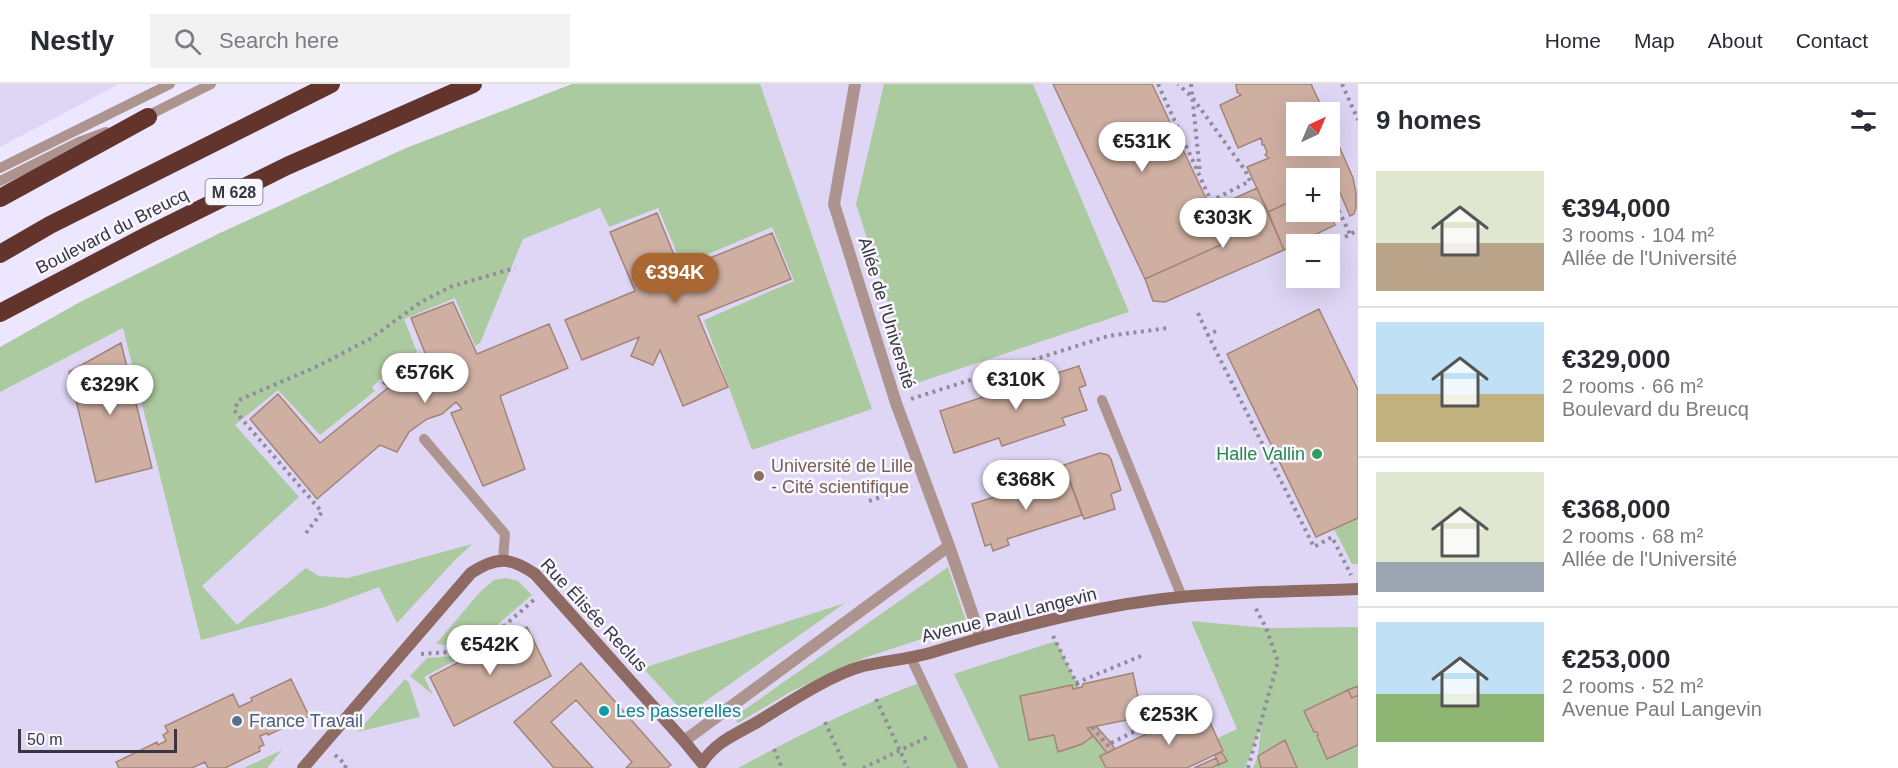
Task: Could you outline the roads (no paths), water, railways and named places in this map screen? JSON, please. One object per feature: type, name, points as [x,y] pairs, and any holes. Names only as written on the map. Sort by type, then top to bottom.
[{"type":"highway","name":"Boulevard du Breucq","points":[[0,254],[50,225],[331,84]]},
{"type":"highway","name":"Boulevard du Breucq","points":[[0,313],[148,235],[287,166],[473,84]]},
{"type":"highway","points":[[0,198],[148,117]]},
{"type":"street","name":"Allée de l'Université","points":[[855,84],[834,204],[896,403],[980,636]]},
{"type":"street","points":[[684,741],[949,546]]},
{"type":"street","name":"Rue Élisée Reclus","points":[[502,560],[519,563],[536,574],[684,741],[701,766]]},
{"type":"street","points":[[303,768],[471,573],[486,563],[502,560]]},
{"type":"street","name":"Avenue Paul Langevin","points":[[701,766],[708,753],[738,731],[807,692],[862,667],[910,658],[980,636],[1115,606],[1182,597],[1358,589]]},
{"type":"lane","points":[[0,168],[170,84]]},
{"type":"lane","points":[[0,181],[79,142],[148,117],[211,84]]},
{"type":"lane","points":[[1102,400],[1182,597]]},
{"type":"lane","points":[[424,439],[505,534],[502,560]]},
{"type":"lane","points":[[910,658],[963,768]]},
{"type":"place","name":"Halle Vallin","points":[[1317,454]]},
{"type":"place","name":"Université de Lille ‐ Cité scientifique","points":[[759,476]]},
{"type":"place","name":"Les passerelles","points":[[604,711]]},
{"type":"place","name":"France Travail","points":[[237,721]]}]
